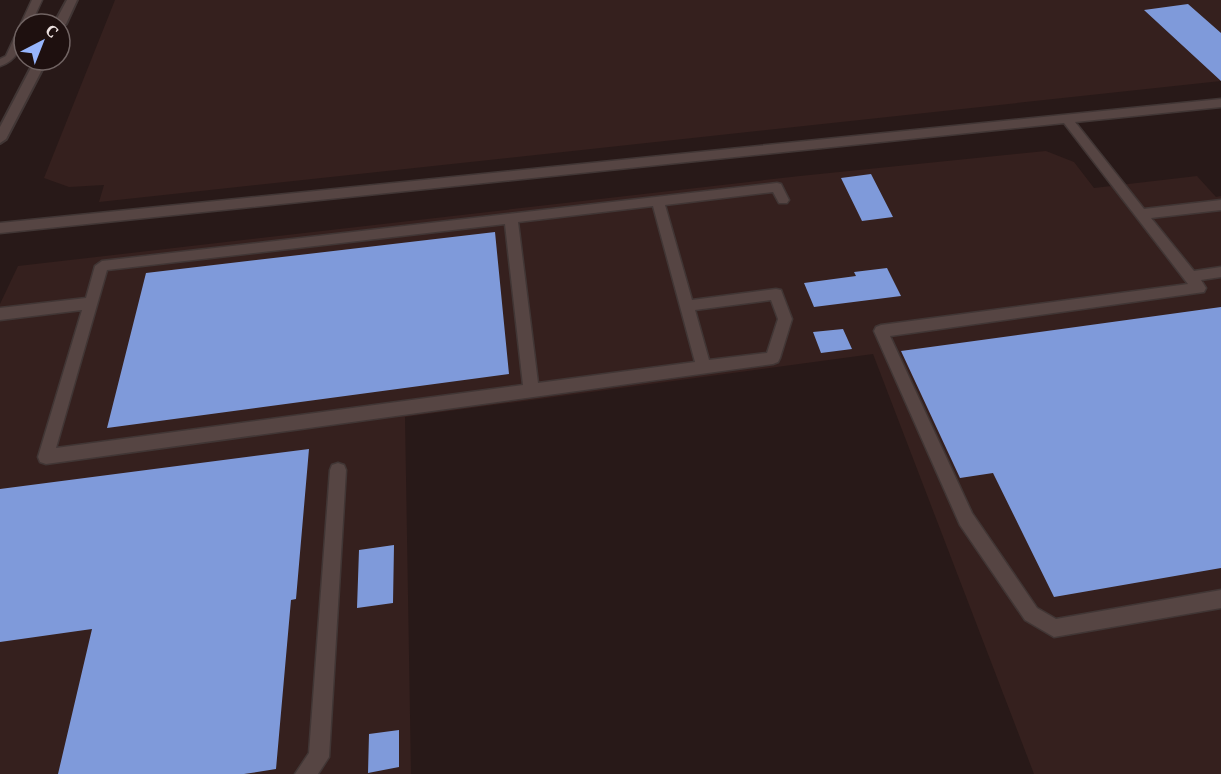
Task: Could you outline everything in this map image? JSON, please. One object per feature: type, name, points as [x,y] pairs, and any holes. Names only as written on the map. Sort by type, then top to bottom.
[{"type":"street","points":[[0,139],[35,72]]},
{"type":"lane","points":[[0,63],[10,58],[12,54]]},
{"type":"lane","points":[[0,228],[1221,102]]},
{"type":"lane","points":[[1066,118],[1199,288],[881,331],[966,519],[1031,614],[1054,628],[1221,599]]},
{"type":"lane","points":[[687,306],[776,294],[785,319],[772,358],[46,457],[102,266],[777,188],[783,200]]},
{"type":"lane","points":[[658,201],[704,367]]},
{"type":"lane","points":[[1142,214],[1221,205]]},
{"type":"lane","points":[[511,219],[531,391]]},
{"type":"lane","points":[[1190,277],[1221,272]]},
{"type":"lane","points":[[0,314],[91,303]]},
{"type":"lane","points":[[305,774],[319,758],[338,470]]},
{"type":"shaded area","points":[[115,0],[1221,0],[1221,81],[99,202],[104,185],[69,187],[44,178]]},
{"type":"shaded area","points":[[1046,151],[1074,162],[1094,188],[1197,176],[1216,197],[1221,196],[1221,774],[1034,774],[873,354],[405,417],[411,774],[0,774],[0,304],[18,266],[800,176]]},
{"type":"building","points":[[1188,4],[1221,33],[1221,81],[1144,10]]},
{"type":"building","points":[[871,174],[893,217],[862,221],[841,178]]},
{"type":"building","points":[[495,232],[509,374],[107,428],[146,273]]},
{"type":"building","points":[[887,268],[901,296],[814,307],[804,283],[856,276],[854,272]]},
{"type":"building","points":[[1221,307],[1221,568],[1054,597],[993,473],[960,478],[901,351]]},
{"type":"building","points":[[843,329],[852,349],[821,353],[813,332]]},
{"type":"building","points":[[309,449],[296,599],[291,600],[276,769],[244,774],[58,774],[92,629],[0,642],[0,489]]},
{"type":"building","points":[[394,545],[393,603],[357,608],[359,550]]},
{"type":"building","points":[[399,730],[399,767],[368,773],[369,734]]}]
